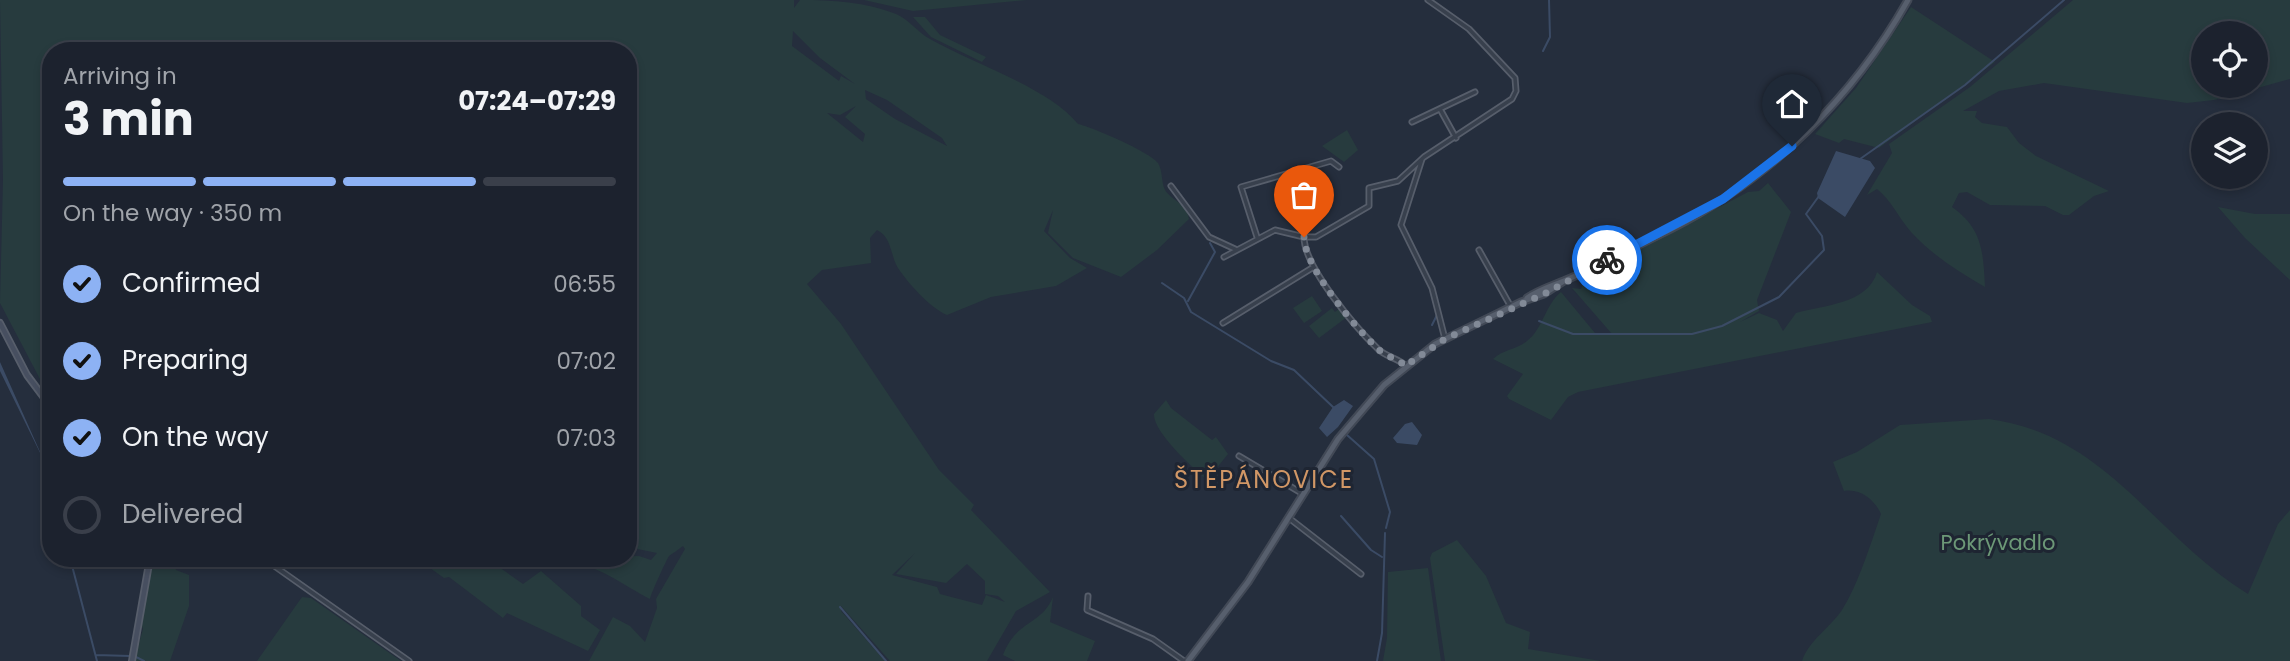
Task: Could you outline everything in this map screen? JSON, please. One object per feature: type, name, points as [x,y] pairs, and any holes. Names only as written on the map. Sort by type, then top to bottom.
[{"type":"main road","points":[[1186,661],[1248,582],[1351,424],[1405,366],[1445,339],[1521,302],[1544,294],[1564,281],[1691,218],[1772,163],[1821,118],[1852,83],[1908,0]]},
{"type":"main road","points":[[0,323],[27,374],[42,395]]},
{"type":"main road","points":[[132,661],[148,567]]},
{"type":"street","points":[[1224,257],[1257,237],[1278,230],[1304,237],[1321,235],[1368,207],[1368,189],[1398,181],[1422,159],[1512,99],[1517,84],[1515,78],[1475,35],[1428,0]]},
{"type":"street","points":[[1412,122],[1475,92]]},
{"type":"street","points":[[1440,109],[1456,138]]},
{"type":"street","points":[[1422,159],[1401,225],[1432,288],[1445,339]]},
{"type":"street","points":[[1257,237],[1241,187],[1331,161],[1339,167]]},
{"type":"street","points":[[1171,186],[1209,237],[1235,249]]},
{"type":"street","points":[[1304,237],[1312,268],[1377,348],[1405,366]]},
{"type":"street","points":[[1479,250],[1511,307]]},
{"type":"street","points":[[1223,323],[1312,268]]},
{"type":"street","points":[[1239,456],[1303,494]]},
{"type":"street","points":[[1289,518],[1361,575]]},
{"type":"street","points":[[276,567],[409,661]]},
{"type":"street","points":[[1088,596],[1087,610],[1153,639],[1186,661]]},
{"type":"green space","points":[[0,0],[794,0],[794,8],[800,0],[861,4],[896,14],[930,39],[1049,99],[1078,124],[1153,158],[1161,169],[1165,190],[1186,209],[1189,219],[1157,250],[1121,277],[1073,258],[1048,233],[1053,210],[1044,231],[1070,258],[1087,268],[1056,286],[991,297],[947,315],[927,301],[907,281],[895,263],[885,237],[877,230],[870,238],[871,263],[822,270],[807,284],[841,324],[939,470],[974,505],[971,510],[1050,592],[1016,611],[987,661],[890,661],[841,606],[841,611],[885,661],[589,661],[613,617],[630,626],[645,642],[657,608],[656,599],[685,549],[683,546],[669,556],[650,599],[589,567],[637,567],[637,556],[651,560],[657,553],[637,549],[637,42],[42,42],[42,383],[0,303],[3,180]],"holes":[[[793,31],[820,58],[855,84],[841,76],[839,81],[792,46]],[[865,90],[887,100],[942,138],[947,146],[895,119],[866,99]],[[856,106],[845,117],[865,134],[863,142],[827,113],[840,115]],[[915,553],[896,574],[946,583],[967,564],[985,581],[985,594],[998,596],[1005,602],[986,595],[982,605],[940,594],[937,587],[892,575]]]},
{"type":"green space","points":[[864,0],[1027,0],[913,11]]},
{"type":"green space","points":[[2073,0],[2290,0],[2290,79],[2268,85],[2268,21],[2191,21],[2191,98],[2221,98],[2187,103],[2044,83],[1999,91],[1963,111],[1977,111],[1975,117],[1982,123],[2007,127],[2019,143],[2036,156],[2109,191],[2094,196],[2069,215],[2063,215],[2045,206],[1990,205],[1967,192],[1959,193],[1952,207],[1976,233],[1982,252],[1985,287],[1928,248],[1911,232],[1877,189],[1867,195],[1892,153],[1889,144],[1970,87]]},
{"type":"green space","points":[[1911,7],[1995,62],[1879,148],[1844,139],[1839,143],[1815,134],[1856,88]]},
{"type":"green space","points":[[913,17],[925,17],[940,35],[986,57],[982,62],[931,37]]},
{"type":"green space","points":[[1347,130],[1358,150],[1344,162],[1322,146]]},
{"type":"green space","points":[[1768,183],[1791,212],[1757,300],[1759,311],[1740,322],[1759,313],[1777,320],[1783,331],[1796,313],[1855,297],[1872,283],[1877,272],[1912,305],[1930,316],[1932,322],[1578,392],[1568,397],[1551,420],[1509,399],[1507,396],[1523,374],[1493,359],[1523,344],[1532,336],[1551,303],[1561,292],[1595,333],[1612,334],[1572,288],[1581,289],[1585,278],[1748,192],[1759,191]]},
{"type":"green space","points":[[2218,207],[2255,214],[2290,214],[2290,280],[2245,238]]},
{"type":"green space","points":[[1312,296],[1322,311],[1304,323],[1293,308]]},
{"type":"green space","points":[[1332,308],[1335,312],[1340,308],[1347,317],[1319,338],[1309,326]]},
{"type":"green space","points":[[1166,400],[1171,408],[1212,440],[1216,437],[1228,454],[1207,480],[1175,449],[1155,422],[1154,414]]},
{"type":"green space","name":"Pokrývadlo","points":[[1989,419],[2030,429],[2066,445],[2098,466],[2214,570],[2248,594],[2278,524],[2290,510],[2290,661],[1802,661],[1815,640],[1848,600],[1881,514],[1866,496],[1856,491],[1844,491],[1833,462],[1857,452],[1900,425]]},
{"type":"green space","points":[[1457,540],[1486,576],[1506,623],[1530,632],[1528,649],[1601,661],[1445,661],[1430,558],[1432,553]]},
{"type":"green space","points":[[151,567],[175,567],[176,570],[189,575],[189,606],[170,661],[134,661],[143,629],[141,624]]},
{"type":"green space","points":[[429,567],[499,567],[523,584],[541,571],[581,606],[581,616],[600,630],[588,651],[507,613],[503,618],[449,577],[444,578]]},
{"type":"green space","points":[[1428,568],[1441,661],[1383,661],[1387,638],[1388,572]]},
{"type":"green space","points":[[302,597],[311,598],[401,661],[257,661]]},
{"type":"green space","points":[[1053,597],[1050,622],[1095,641],[1087,661],[1015,661],[1003,655],[1015,635],[1042,613]]},
{"type":"water","points":[[1836,151],[1870,161],[1875,168],[1845,217],[1818,198],[1817,193]]},
{"type":"water","points":[[0,362],[42,457],[0,371]]},
{"type":"water","points":[[1344,400],[1353,406],[1327,437],[1319,428],[1333,407]]},
{"type":"water","points":[[1412,422],[1422,435],[1417,445],[1397,443],[1393,438],[1405,424]]},
{"type":"waterway","points":[[1543,51],[1550,37],[1549,0]]},
{"type":"waterway","points":[[1860,159],[1965,85],[2064,0]]},
{"type":"waterway","points":[[1539,321],[1573,334],[1692,334],[1722,326],[1779,297],[1824,250],[1822,236],[1806,214],[1819,196]]},
{"type":"waterway","points":[[1188,301],[1215,252],[1210,243]]},
{"type":"waterway","points":[[1162,283],[1184,298],[1191,312],[1271,361],[1294,370],[1333,407]]},
{"type":"waterway","points":[[1432,325],[1437,315]]},
{"type":"waterway","points":[[1347,435],[1374,459],[1390,512],[1386,528]]},
{"type":"waterway","points":[[1341,516],[1371,550],[1382,557]]},
{"type":"waterway","points":[[1377,661],[1382,633],[1385,533]]},
{"type":"waterway","points":[[72,567],[97,661]]},
{"type":"waterway","points":[[840,607],[886,661]]},
{"type":"waterway","points":[[96,655],[130,656]]},
{"type":"waterway","points":[[136,657],[144,661]]},
{"type":"way so far","points":[[1304,237],[1312,268],[1325,285],[1377,348],[1405,366],[1445,339],[1521,302],[1544,294],[1607,260]]},
{"type":"district","name":"ŠTĚPÁNOVICE","points":[[1264,479]]},
{"type":"route","points":[[1607,260],[1723,199],[1792,146]]}]
